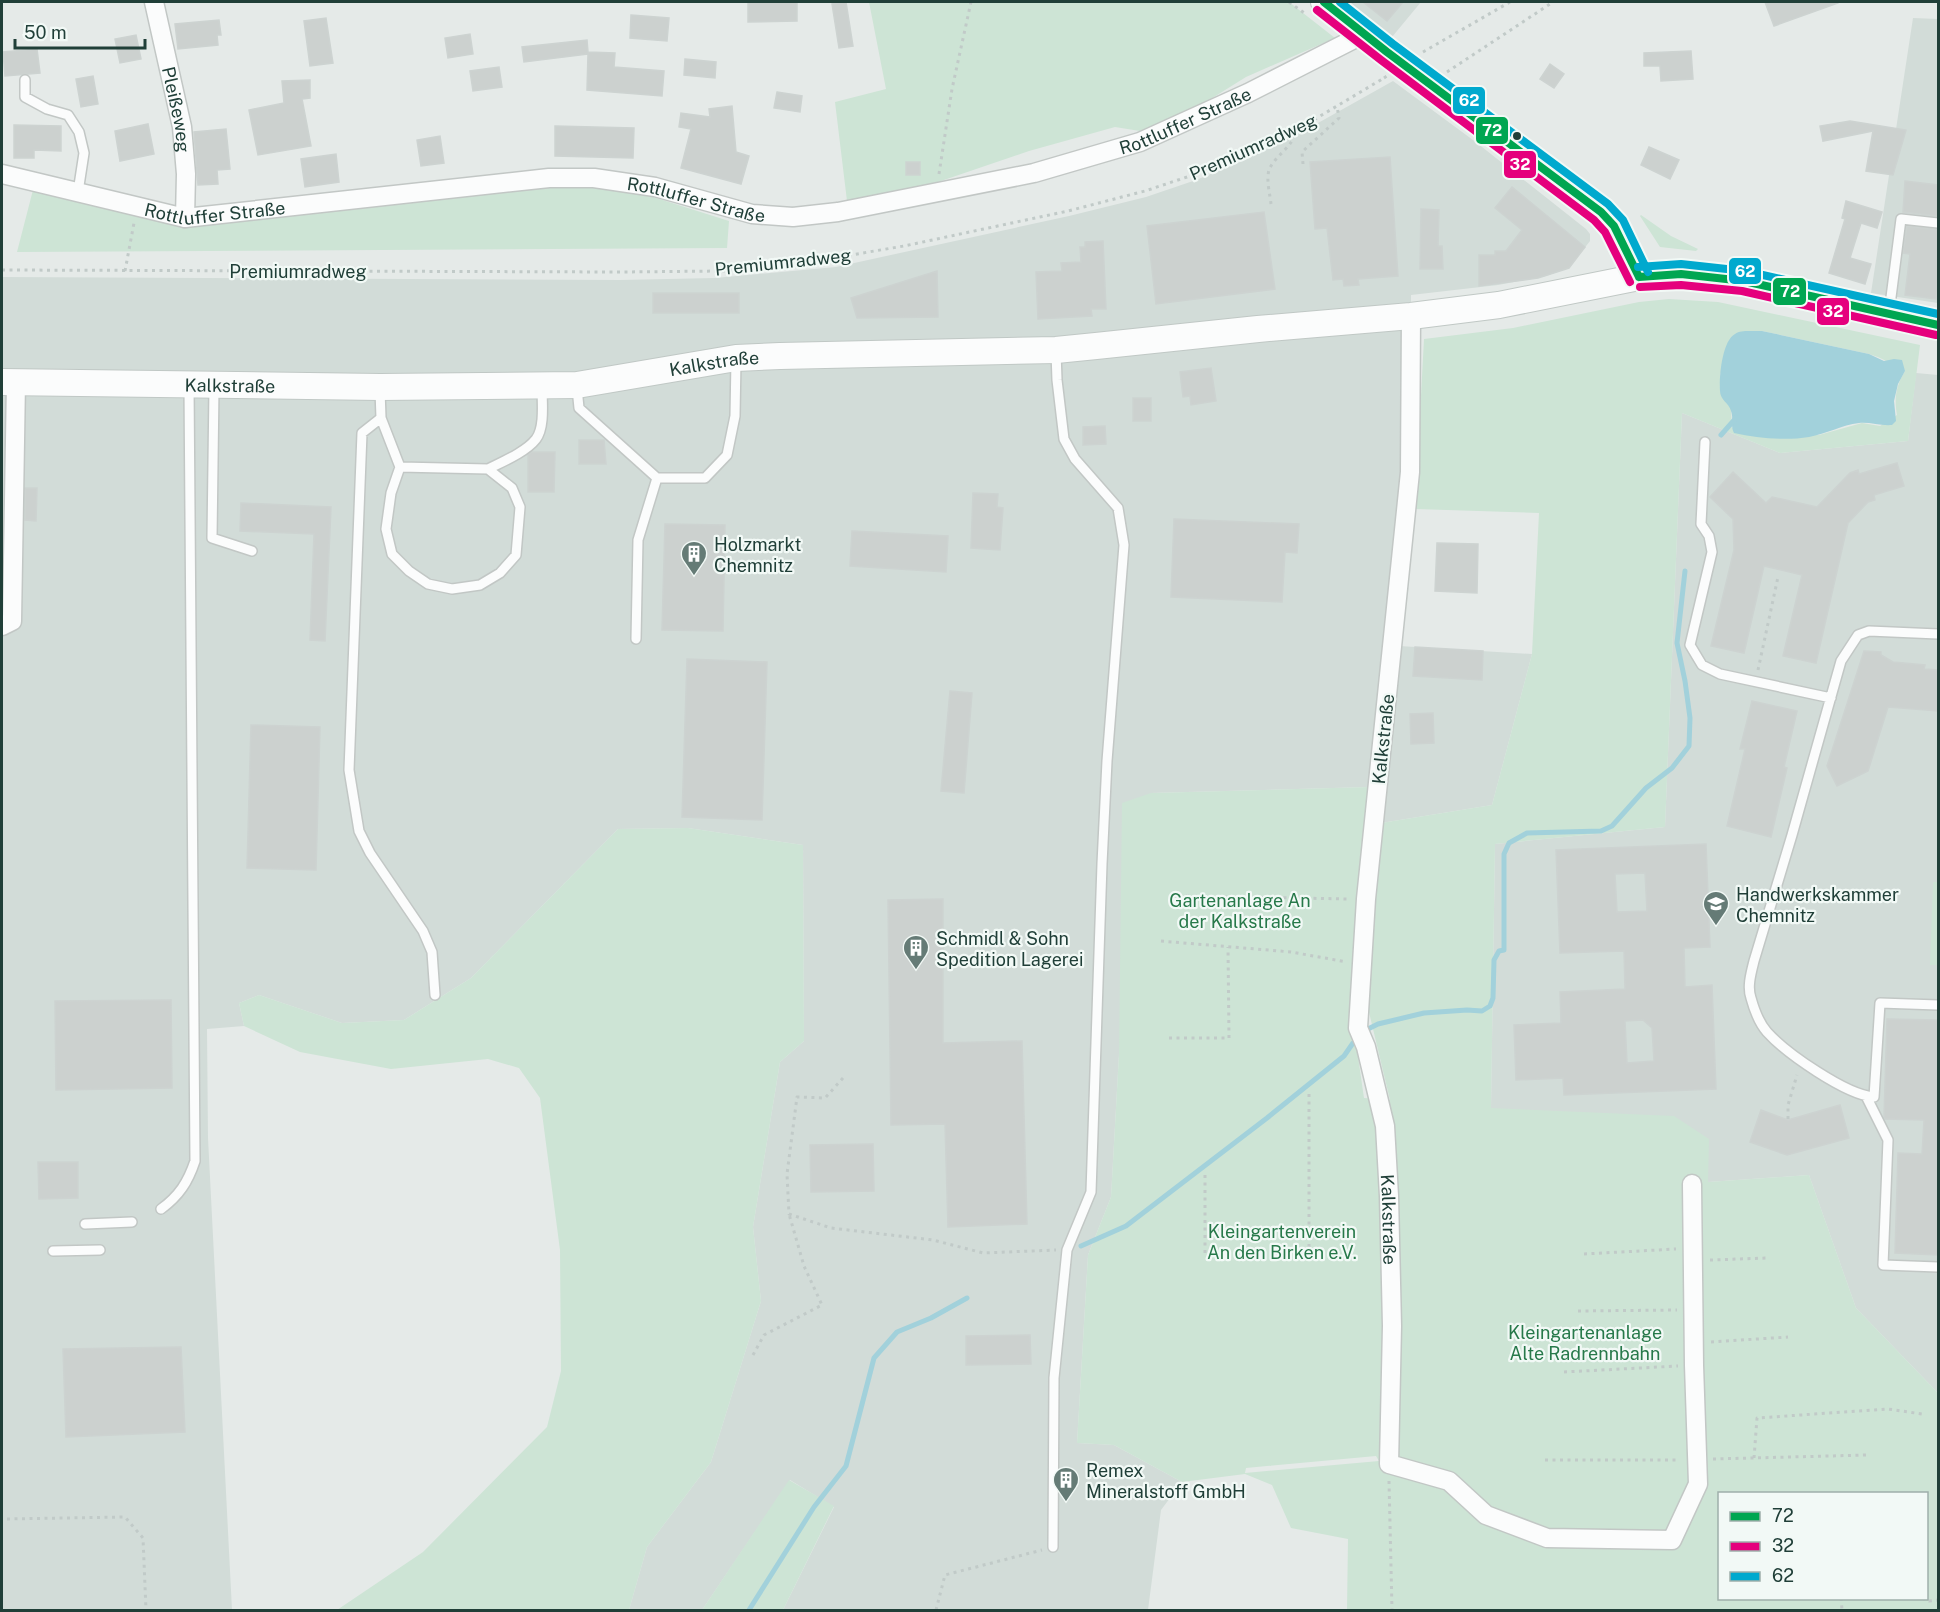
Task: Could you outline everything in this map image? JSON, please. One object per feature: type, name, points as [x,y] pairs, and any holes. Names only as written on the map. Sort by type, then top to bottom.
[{"type":"main road","points":[[1324,2],[1402,66],[1430,84],[1609,218],[1639,277]]},
{"type":"main road","name":"Kalkstraße","points":[[9,382],[380,387],[577,385],[736,358],[1056,350],[1411,316],[1499,305],[1639,277],[1681,273],[1744,281],[1938,325]]},
{"type":"street","name":"Pleißeweg","points":[[154,2],[182,127],[186,174],[184,218]]},
{"type":"street","name":"Rottluffer Straße","points":[[2,174],[184,218],[549,178],[594,178],[655,187],[752,214],[793,218],[838,212],[1034,173],[1140,142],[1248,93],[1364,34]]},
{"type":"street","name":"Kalkstraße","points":[[1389,1464],[1392,1326],[1385,1126],[1366,1047],[1358,1029],[1366,900],[1410,472],[1411,316]]},
{"type":"street","name":"Kalkstraße","points":[[2,626],[12,621],[9,382]]},
{"type":"street","points":[[1389,1464],[1449,1481],[1486,1515],[1547,1538],[1672,1540],[1698,1484],[1692,1184]]},
{"type":"lane","points":[[25,80],[26,97],[47,109],[68,115],[79,132],[84,153],[78,192]]},
{"type":"lane","points":[[1889,314],[1901,219],[1938,223]]},
{"type":"lane","points":[[1053,1547],[1054,1378],[1067,1250],[1091,1192],[1102,864],[1108,750],[1124,545],[1118,508],[1075,459],[1064,439],[1056,350]]},
{"type":"lane","points":[[577,385],[579,408],[657,478],[705,478],[727,455],[735,416],[736,358]]},
{"type":"lane","points":[[202,385],[213,538],[252,550]]},
{"type":"lane","points":[[161,1209],[175,1199],[185,1186],[195,1161],[202,385]]},
{"type":"lane","points":[[400,467],[488,469],[509,459],[536,439],[540,428],[542,386]]},
{"type":"lane","points":[[380,387],[381,418],[400,467],[391,493],[386,529],[392,554],[409,571],[428,584],[452,588],[480,585],[500,573],[516,555],[520,507],[512,488],[488,469]]},
{"type":"lane","points":[[381,418],[362,433],[349,770],[359,831],[370,853],[423,931],[432,952],[435,995]]},
{"type":"lane","points":[[1705,442],[1701,524],[1708,536],[1712,552],[1690,645],[1702,665],[1720,674],[1831,698]]},
{"type":"lane","points":[[636,639],[638,540],[657,478]]},
{"type":"lane","points":[[1938,634],[1869,631],[1858,635],[1841,661],[1750,977],[1750,996],[1766,1031],[1832,1082],[1866,1096],[1874,1097],[1880,1003],[1938,1005]]},
{"type":"lane","points":[[1866,1096],[1888,1140],[1883,1265],[1938,1267]]},
{"type":"lane","points":[[85,1224],[132,1222]]},
{"type":"lane","points":[[53,1251],[100,1250]]},
{"type":"path","points":[[936,193],[952,89],[971,2]]},
{"type":"path","name":"Premiumradweg","points":[[2,270],[721,271],[772,267],[904,246],[1068,211],[1145,192],[1193,175],[1295,131],[1510,2]]},
{"type":"path","points":[[1430,84],[1553,2]]},
{"type":"path","points":[[1303,164],[1302,152],[1340,118],[1337,106]]},
{"type":"path","points":[[1271,204],[1269,171],[1277,158],[1295,139],[1295,131]]},
{"type":"path","points":[[125,271],[139,207]]},
{"type":"path","points":[[1755,682],[1778,578]]},
{"type":"path","points":[[1186,896],[1366,900]]},
{"type":"path","points":[[1161,941],[1291,952],[1362,965]]},
{"type":"path","points":[[1169,1038],[1229,1038],[1228,947]]},
{"type":"path","points":[[1788,1119],[1791,1091],[1797,1075],[1806,1063]]},
{"type":"path","points":[[753,1355],[764,1335],[822,1305],[804,1266],[789,1214],[787,1174],[797,1096],[825,1098],[843,1078]]},
{"type":"path","points":[[1309,1094],[1309,1260]]},
{"type":"path","points":[[1205,1175],[1205,1256]]},
{"type":"path","points":[[789,1214],[831,1228],[933,1240],[983,1253],[1067,1250]]},
{"type":"path","points":[[1584,1254],[1768,1258]]},
{"type":"path","points":[[1578,1311],[1694,1309]]},
{"type":"path","points":[[1694,1343],[1788,1337]]},
{"type":"path","points":[[1564,1372],[1694,1365]]},
{"type":"path","points":[[1754,1458],[1757,1419],[1887,1409],[1922,1414]]},
{"type":"path","points":[[1545,1460],[1698,1460],[1868,1455]]},
{"type":"path","points":[[1389,1464],[1392,1611]]},
{"type":"path","points":[[7,1519],[125,1517],[143,1538],[146,1611]]},
{"type":"path","points":[[936,1611],[945,1575],[1053,1547]]},
{"type":"shaded area","points":[[1348,2],[1421,2],[1392,37]]},
{"type":"shaded area","points":[[1913,18],[1938,19],[1938,303],[1871,293]]},
{"type":"shaded area","points":[[1393,81],[1477,143],[1586,229],[1590,234],[1590,241],[1569,268],[1546,276],[1498,285],[1411,295],[1410,472],[1369,787],[1151,793],[1119,1054],[1111,1197],[1088,1255],[1077,1443],[1114,1445],[1182,1482],[1161,1510],[1148,1610],[783,1610],[834,1507],[790,1480],[702,1610],[629,1610],[647,1547],[711,1462],[761,1301],[753,1227],[780,1062],[804,1041],[803,845],[688,828],[618,829],[471,978],[404,1020],[342,1023],[259,995],[239,1003],[244,1026],[207,1029],[208,1138],[232,1610],[2,1610],[2,277],[620,280],[715,278],[836,267],[1146,197],[1245,160]]},
{"type":"shaded area","name":"Handwerkskammer Chemnitz","points":[[1916,373],[1938,375],[1938,1393],[1856,1308],[1809,1175],[1708,1182],[1491,1108],[1495,844],[1665,827],[1682,413],[1780,453],[1908,441]]},
{"type":"shaded area","points":[[1399,646],[1532,654],[1492,805],[1381,823]]},
{"type":"green space","points":[[869,2],[1289,2],[1335,38],[1246,77],[1193,110],[1140,131],[1115,127],[1029,151],[938,182],[847,201],[835,102],[886,89]]},
{"type":"green space","points":[[34,186],[183,224],[550,187],[594,187],[653,197],[729,221],[727,248],[17,252]]},
{"type":"green space","points":[[1641,215],[1671,236],[1698,249],[1696,251],[1660,247]]},
{"type":"green space","points":[[1669,299],[1718,302],[1920,345],[1908,441],[1780,453],[1682,413],[1665,827],[1495,844],[1491,1108],[1674,1116],[1709,1139],[1708,1182],[1809,1175],[1856,1308],[1938,1393],[1938,1610],[1347,1610],[1348,1539],[1291,1528],[1272,1485],[1245,1474],[1182,1482],[1114,1445],[1077,1443],[1088,1255],[1111,1197],[1119,1054],[1122,803],[1151,793],[1369,787],[1355,990],[1357,1050],[1364,1098],[1390,1100],[1368,1008],[1381,823],[1492,805],[1532,654],[1539,513],[1415,509],[1424,339],[1513,328],[1639,302]],"holes":[[[1762,331],[1869,354],[1905,371],[1896,392],[1897,415],[1880,426],[1862,423],[1819,435],[1732,428],[1731,408],[1720,391],[1720,374]],[[1376,1456],[1379,1461],[1245,1473],[1246,1468]]]},
{"type":"green space","points":[[688,828],[803,845],[804,1041],[780,1062],[753,1227],[761,1301],[711,1462],[647,1547],[629,1610],[337,1610],[423,1552],[547,1427],[561,1371],[560,1250],[540,1098],[519,1068],[488,1059],[391,1069],[300,1052],[244,1026],[239,1003],[259,995],[342,1023],[404,1020],[471,978],[618,829]]},
{"type":"green space","points":[[1933,882],[1938,882],[1938,965],[1930,965]]},
{"type":"green space","points":[[789,1480],[834,1506],[783,1610],[702,1610]]},
{"type":"water","points":[[1762,331],[1869,354],[1884,361],[1902,360],[1905,371],[1898,384],[1894,401],[1896,421],[1892,425],[1853,424],[1815,436],[1791,439],[1734,433],[1731,411],[1720,394],[1724,351],[1731,338],[1738,332]]},
{"type":"building","points":[[748,2],[797,2],[797,21],[748,22]]},
{"type":"building","points":[[846,2],[853,46],[839,48],[832,4]]},
{"type":"building","points":[[1363,2],[1403,2],[1387,21]]},
{"type":"building","points":[[1765,2],[1838,2],[1838,3],[1774,26]]},
{"type":"building","points":[[631,15],[669,18],[667,41],[630,38]]},
{"type":"building","points":[[326,18],[333,63],[310,66],[304,21]]},
{"type":"building","points":[[219,20],[221,35],[217,35],[218,45],[178,49],[175,24]]},
{"type":"building","points":[[470,34],[473,54],[448,58],[445,38]]},
{"type":"building","points":[[136,35],[141,59],[120,63],[115,39]]},
{"type":"building","points":[[587,40],[588,52],[615,53],[614,67],[664,71],[662,96],[587,90],[588,54],[524,62],[522,47]]},
{"type":"building","points":[[37,49],[40,73],[5,76],[3,52]]},
{"type":"building","points":[[1691,51],[1693,79],[1661,81],[1660,66],[1644,66],[1644,53]]},
{"type":"building","points":[[685,59],[716,62],[715,78],[684,75]]},
{"type":"building","points":[[1550,64],[1564,74],[1554,88],[1540,79]]},
{"type":"building","points":[[499,67],[502,87],[473,91],[470,71]]},
{"type":"building","points":[[93,76],[98,104],[81,107],[76,79]]},
{"type":"building","points":[[310,80],[310,98],[302,99],[311,146],[258,155],[249,110],[284,103],[282,81]]},
{"type":"building","points":[[777,92],[802,96],[800,112],[774,108]]},
{"type":"building","points":[[732,106],[736,152],[749,156],[741,184],[681,168],[691,129],[679,127],[681,113],[710,117],[709,109]]},
{"type":"building","points":[[1850,121],[1906,130],[1893,175],[1866,171],[1873,131],[1823,141],[1820,126]]},
{"type":"building","points":[[148,124],[154,154],[120,161],[115,131]]},
{"type":"building","points":[[14,125],[61,126],[61,151],[34,150],[34,158],[14,158]]},
{"type":"building","points":[[555,126],[634,128],[633,158],[555,156]]},
{"type":"building","points":[[226,129],[230,169],[217,170],[218,184],[198,185],[194,132]]},
{"type":"building","points":[[440,136],[444,163],[421,166],[417,140]]},
{"type":"building","points":[[1649,147],[1679,160],[1670,179],[1641,165]]},
{"type":"building","points":[[336,154],[339,182],[305,187],[301,159]]},
{"type":"building","points":[[1390,157],[1398,276],[1358,279],[1359,285],[1344,286],[1343,279],[1333,280],[1327,228],[1315,229],[1310,162]]},
{"type":"building","points":[[906,162],[920,162],[920,175],[906,175]]},
{"type":"building","points":[[1905,181],[1938,185],[1938,216],[1903,212]]},
{"type":"building","points":[[1512,187],[1585,247],[1569,268],[1538,278],[1479,286],[1479,255],[1495,255],[1495,251],[1506,251],[1522,230],[1495,208]]},
{"type":"building","points":[[1846,201],[1882,212],[1877,228],[1861,223],[1850,258],[1871,264],[1865,284],[1829,273],[1845,219],[1842,218]]},
{"type":"building","points":[[1421,209],[1439,210],[1438,246],[1442,246],[1443,269],[1420,269]]},
{"type":"building","points":[[1264,212],[1275,289],[1156,304],[1147,226]]},
{"type":"building","points":[[1907,226],[1938,230],[1936,299],[1905,295],[1910,254],[1903,253]]},
{"type":"building","points":[[1103,241],[1106,309],[1091,309],[1092,316],[1038,319],[1036,272],[1062,271],[1061,263],[1081,262],[1080,247],[1085,247],[1085,242]]},
{"type":"building","points":[[937,271],[938,317],[857,318],[851,298]]},
{"type":"building","points":[[653,293],[739,293],[739,313],[653,313]]},
{"type":"building","points":[[1211,368],[1216,401],[1191,405],[1190,396],[1183,397],[1180,372]]},
{"type":"building","points":[[1133,398],[1151,398],[1151,421],[1133,421]]},
{"type":"building","points":[[1105,426],[1106,444],[1083,445],[1083,427]]},
{"type":"building","points":[[579,440],[604,440],[606,464],[579,464]]},
{"type":"building","points":[[532,452],[555,452],[554,492],[528,492],[528,455]]},
{"type":"building","points":[[1897,463],[1904,486],[1874,495],[1875,500],[1868,502],[1848,523],[1816,663],[1783,656],[1802,575],[1764,566],[1744,653],[1711,646],[1734,550],[1733,519],[1710,497],[1733,472],[1766,503],[1772,497],[1817,507],[1850,473],[1858,470],[1859,474]]},
{"type":"building","points":[[25,488],[37,488],[36,521],[25,520]]},
{"type":"building","points":[[973,493],[998,494],[997,507],[1003,508],[1000,550],[971,548]]},
{"type":"building","points":[[241,503],[331,507],[325,641],[310,640],[314,534],[240,531]]},
{"type":"building","points":[[1174,519],[1299,524],[1297,553],[1285,552],[1282,602],[1171,597]]},
{"type":"building","name":"Holzmarkt Chemnitz","points":[[665,524],[725,525],[723,631],[662,630]]},
{"type":"building","points":[[852,531],[948,536],[946,572],[850,566]]},
{"type":"building","points":[[1437,543],[1478,544],[1477,593],[1435,591]]},
{"type":"building","points":[[1415,647],[1483,651],[1482,680],[1413,676]]},
{"type":"building","points":[[1864,651],[1881,652],[1881,655],[1893,662],[1925,665],[1924,669],[1938,670],[1938,711],[1888,707],[1868,771],[1837,786],[1827,766]]},
{"type":"building","points":[[687,659],[767,662],[762,820],[682,817]]},
{"type":"building","points":[[950,691],[972,693],[964,793],[941,791]]},
{"type":"building","points":[[1752,701],[1797,711],[1771,837],[1727,826],[1745,749],[1740,749]]},
{"type":"building","points":[[1433,713],[1434,743],[1411,744],[1410,714]]},
{"type":"building","points":[[251,725],[320,727],[316,870],[247,868]]},
{"type":"building","points":[[1706,844],[1710,947],[1684,948],[1685,987],[1712,985],[1716,1089],[1564,1095],[1563,1078],[1516,1080],[1514,1025],[1561,1023],[1560,992],[1625,989],[1624,951],[1560,953],[1556,850]],"holes":[[[1645,873],[1647,911],[1617,912],[1615,874]],[[1643,1020],[1652,1028],[1654,1061],[1627,1063],[1625,1021]]]},
{"type":"building","points":[[943,899],[943,1043],[1022,1041],[1027,1224],[948,1227],[945,1124],[891,1125],[888,900]]},
{"type":"building","points":[[171,1000],[172,1088],[56,1090],[55,1001]]},
{"type":"building","points":[[1887,1019],[1938,1020],[1938,1255],[1895,1253],[1898,1153],[1922,1154],[1924,1120],[1885,1119],[1884,1117]]},
{"type":"building","points":[[1840,1105],[1849,1138],[1787,1155],[1750,1142],[1761,1110],[1788,1120]]},
{"type":"building","points":[[873,1144],[874,1191],[811,1192],[810,1145]]},
{"type":"building","points":[[38,1162],[78,1162],[78,1198],[39,1199]]},
{"type":"building","points":[[1030,1335],[1031,1364],[966,1365],[966,1336]]},
{"type":"building","points":[[181,1347],[185,1432],[66,1437],[63,1349]]},
{"type":"waterway","points":[[1721,435],[1736,418]]},
{"type":"waterway","points":[[1081,1246],[1126,1226],[1344,1056],[1353,1043],[1368,1029],[1378,1024],[1424,1013],[1482,1011],[1490,1006],[1493,998],[1494,960],[1499,951],[1504,950],[1504,854],[1509,843],[1527,833],[1601,831],[1612,826],[1646,788],[1672,768],[1689,746],[1690,718],[1677,643],[1685,571]]},
{"type":"waterway","points":[[749,1610],[814,1507],[846,1466],[874,1358],[897,1332],[931,1318],[967,1298]]},
{"type":"transit line","name":"72","points":[[1324,2],[1601,212],[1614,226],[1639,277]]},
{"type":"transit line","name":"62","points":[[1340,2],[1608,204],[1623,220],[1648,272]]},
{"type":"transit line","name":"32","points":[[1317,10],[1594,220],[1605,232],[1630,282]]},
{"type":"transit line","name":"62","points":[[1638,267],[1681,264],[1745,271],[1938,314]]},
{"type":"transit line","name":"72","points":[[1639,277],[1681,274],[1744,281],[1938,325]]},
{"type":"transit line","name":"32","points":[[1640,287],[1681,285],[1742,291],[1936,335]]},
{"type":"place","name":"Holzmarkt Chemnitz","points":[[694,577]]},
{"type":"place","name":"Handwerkskammer Chemnitz","points":[[1716,927]]},
{"type":"place","name":"Schmidl & Sohn Spedition Lagerei","points":[[916,971]]},
{"type":"place","name":"Remex Mineralstoff GmbH","points":[[1066,1503]]},
{"type":"park label","name":"Gartenanlage An der Kalkstraße","points":[[1240,910]]},
{"type":"park label","name":"Kleingartenverein An den Birken e.V.","points":[[1282,1241]]},
{"type":"park label","name":"Kleingartenanlage Alte Radrennbahn","points":[[1585,1342]]}]
